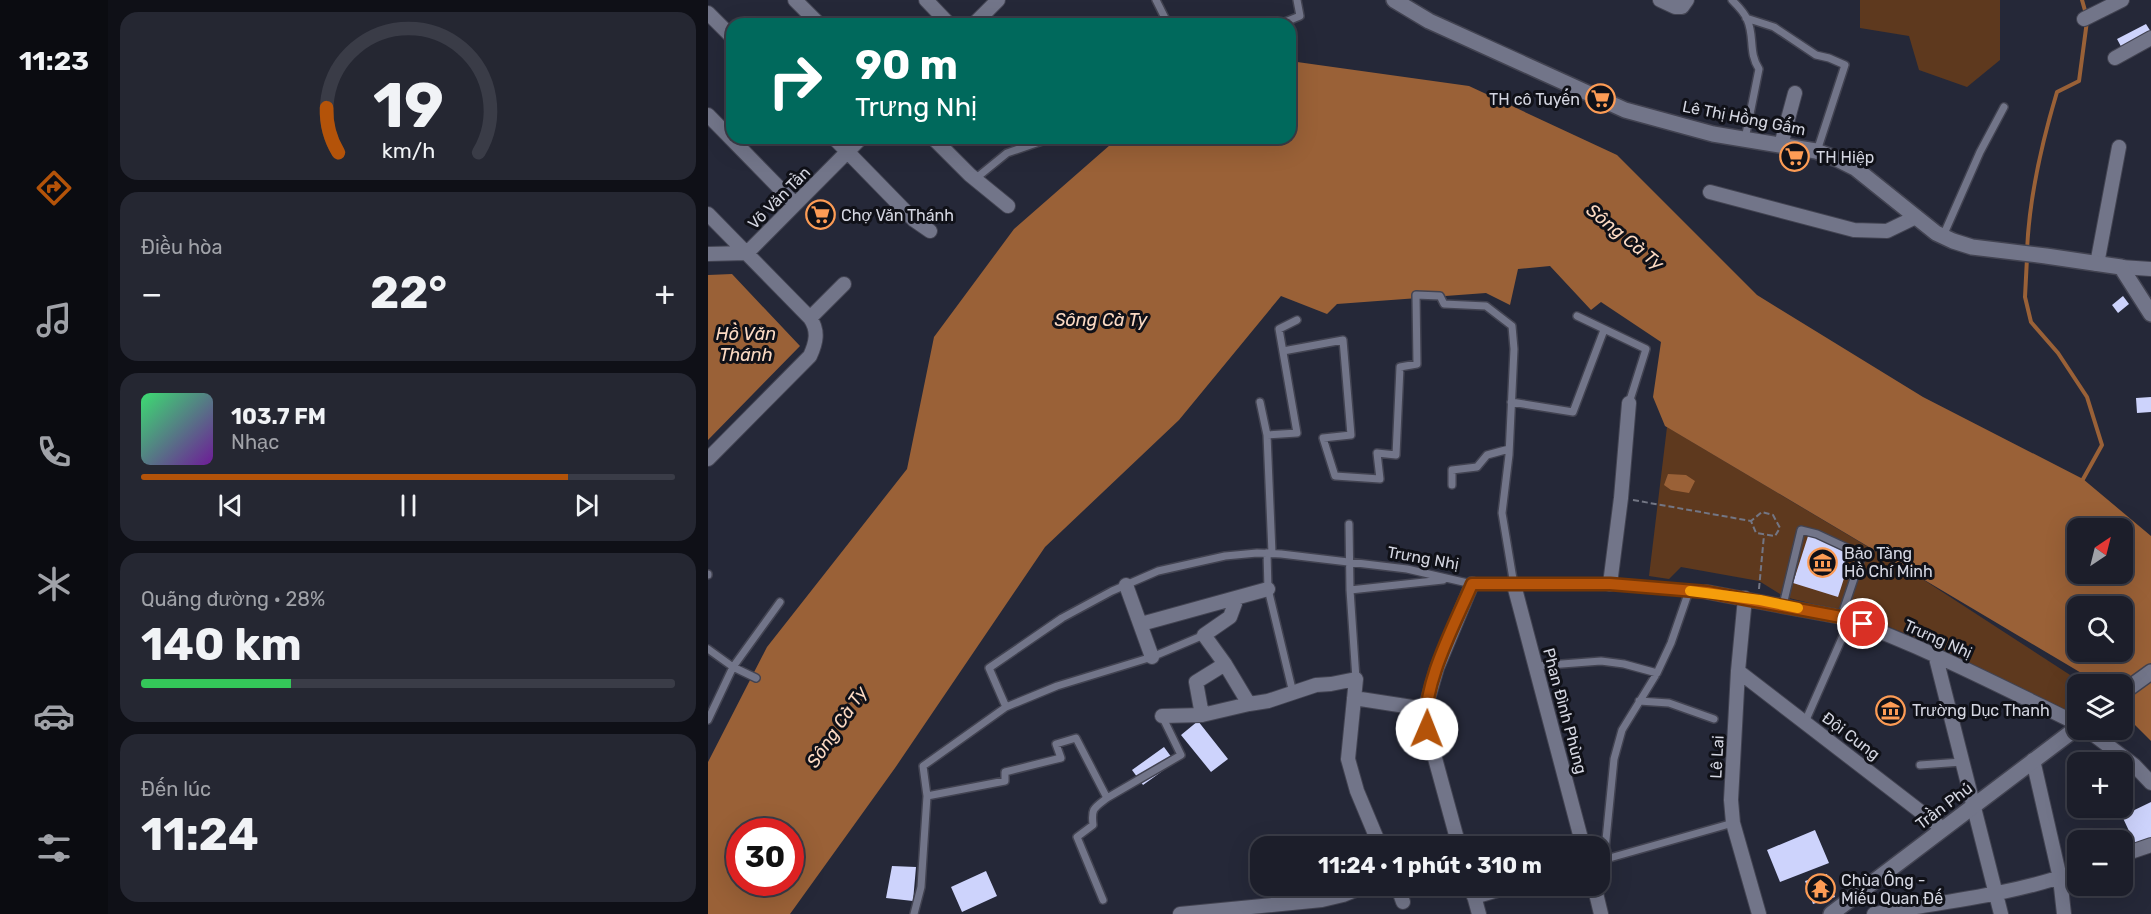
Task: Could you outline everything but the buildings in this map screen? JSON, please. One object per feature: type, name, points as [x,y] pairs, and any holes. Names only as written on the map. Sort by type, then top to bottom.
[{"type":"street","points":[[795,0],[813,18]]},
{"type":"street","points":[[926,0],[943,18]]},
{"type":"street","points":[[980,18],[998,0]]},
{"type":"street","name":"Lê Thị Hồng Gấm","points":[[1394,0],[1429,21],[1625,110],[1713,134],[1817,151],[1854,168],[1943,236],[1972,247],[2121,267]]},
{"type":"street","points":[[1660,0],[1675,7],[1685,3]]},
{"type":"street","points":[[2084,19],[2122,0]]},
{"type":"street","points":[[708,13],[726,31]]},
{"type":"street","points":[[2115,58],[2151,38]]},
{"type":"street","points":[[1781,145],[1795,93]]},
{"type":"street","points":[[708,115],[726,133]]},
{"type":"street","points":[[736,144],[795,204]]},
{"type":"street","points":[[840,144],[914,220],[930,231]]},
{"type":"street","name":"Võ Văn Tần","points":[[708,254],[747,253],[855,144]]},
{"type":"street","points":[[939,144],[975,179],[1008,206]]},
{"type":"street","points":[[2097,264],[2119,147]]},
{"type":"street","points":[[1710,192],[1854,230],[1887,231],[1916,217]]},
{"type":"street","points":[[708,214],[813,323]]},
{"type":"street","points":[[2121,267],[2151,269]]},
{"type":"street","points":[[2121,267],[2151,314]]},
{"type":"street","points":[[708,459],[810,356],[814,347],[813,323],[844,284]]},
{"type":"street","points":[[1610,584],[1621,498],[1629,403]]},
{"type":"street","points":[[1456,836],[1427,729],[1425,708],[1437,668],[1472,584]]},
{"type":"street","points":[[1126,585],[1152,657]]},
{"type":"street","name":"Phan Đình Phùng","points":[[1514,585],[1580,836]]},
{"type":"street","points":[[1141,624],[1269,588]]},
{"type":"street","name":"Trưng Nhị","points":[[1707,592],[1760,600],[1846,619],[1935,654],[2067,720]]},
{"type":"street","points":[[1237,598],[1230,617],[1204,635],[1249,704]]},
{"type":"street","name":"Lê Lai","points":[[1744,598],[1731,800],[1733,823],[1759,914]]},
{"type":"street","points":[[1935,654],[2001,914]]},
{"type":"street","points":[[1202,715],[1196,682],[1225,664]]},
{"type":"street","name":"Đội Cung","points":[[1738,671],[1943,829]]},
{"type":"street","points":[[2133,685],[2151,672]]},
{"type":"street","points":[[1162,716],[1202,715],[1268,701],[1317,685],[1356,679],[1348,759],[1357,791],[1376,836]]},
{"type":"street","points":[[1354,698],[1425,708]]},
{"type":"street","name":"Trần Phú","points":[[1838,913],[2067,734]]},
{"type":"street","points":[[2101,740],[2134,765],[2151,783]]},
{"type":"street","points":[[2033,760],[2060,878],[2064,914]]},
{"type":"street","points":[[2133,851],[2151,844]]},
{"type":"street","points":[[1874,914],[1995,893],[2067,876]]},
{"type":"street","points":[[1180,914],[1263,910],[1339,896]]},
{"type":"street","points":[[1401,896],[1403,902]]},
{"type":"street","points":[[1474,896],[1479,914]]},
{"type":"street","points":[[1597,896],[1601,914]]},
{"type":"lane","points":[[1156,0],[1165,18]]},
{"type":"lane","points":[[1295,18],[1300,16],[1297,0]]},
{"type":"lane","points":[[1732,0],[1746,18],[1753,58],[1760,69],[1745,139]]},
{"type":"lane","points":[[1746,18],[1774,27],[1816,55],[1845,65],[1817,151]]},
{"type":"lane","points":[[1943,236],[1980,152],[2004,107]]},
{"type":"lane","points":[[975,179],[1007,153],[1033,144]]},
{"type":"lane","points":[[1283,351],[1344,340],[1351,435],[1323,438],[1335,476],[1380,479],[1377,453],[1396,455],[1400,367],[1417,363],[1416,295],[1440,296],[1444,304],[1486,306],[1512,326],[1514,349],[1509,449],[1502,513],[1514,585]]},
{"type":"lane","points":[[1576,316],[1646,349],[1629,403]]},
{"type":"lane","points":[[1268,435],[1297,433],[1279,330],[1297,320]]},
{"type":"lane","points":[[1511,402],[1573,412],[1604,330]]},
{"type":"lane","points":[[1260,402],[1268,435],[1269,588],[1293,693]]},
{"type":"lane","points":[[1452,485],[1452,470],[1477,466],[1487,455],[1509,449]]},
{"type":"lane","points":[[1349,524],[1350,590],[1356,679]]},
{"type":"lane","points":[[1783,605],[1801,530],[1817,534],[1862,555],[1846,619],[1805,722]]},
{"type":"lane","name":"Trưng Nhị","points":[[1006,707],[989,669],[1062,618],[1126,585],[1167,568],[1226,556],[1270,553],[1350,562],[1407,569],[1472,584],[1610,584],[1707,592]]},
{"type":"lane","points":[[1350,590],[1450,579]]},
{"type":"lane","points":[[1606,836],[1614,759],[1622,730],[1657,673],[1671,643],[1689,591]]},
{"type":"lane","points":[[708,720],[733,668],[780,602]]},
{"type":"lane","points":[[917,913],[927,796],[923,766],[1006,707],[1058,686],[1152,657],[1204,635]]},
{"type":"lane","points":[[708,649],[733,668],[756,678]]},
{"type":"lane","points":[[1536,666],[1601,661],[1624,664],[1657,673]]},
{"type":"lane","points":[[1640,701],[1669,703],[1714,719]]},
{"type":"lane","points":[[1102,900],[1077,837],[1093,825],[1093,808],[1181,755],[1162,716]]},
{"type":"lane","points":[[927,796],[1005,781],[1005,771],[1061,758],[1056,744],[1076,738],[1107,798]]},
{"type":"lane","points":[[1920,765],[1962,762]]},
{"type":"lane","points":[[1610,859],[1733,823]]},
{"type":"path","points":[[1621,498],[1751,521],[1762,513],[1773,515],[1780,528],[1775,536],[1764,535],[1756,533],[1751,521]]},
{"type":"path","points":[[1760,600],[1759,581],[1764,535]]},
{"type":"shaded area","points":[[1860,0],[2000,0],[2000,60],[1967,87],[1919,70],[1909,36],[1860,28]]},
{"type":"shaded area","points":[[1667,427],[1927,582],[2069,674],[2067,713],[1934,645],[1862,616],[1785,597],[1759,581],[1681,567],[1669,579],[1649,576]]},
{"type":"water","name":"Sông Cà Ty","points":[[1296,62],[1469,86],[1617,155],[1757,295],[1923,397],[2083,479],[2130,518],[2067,518],[2067,584],[2133,584],[2133,521],[2151,536],[2151,741],[2133,723],[2133,674],[2083,674],[1665,426],[1653,397],[1661,342],[1601,302],[1591,310],[1550,266],[1518,269],[1510,305],[1486,293],[1337,304],[1327,314],[1281,296],[1179,420],[1045,547],[895,768],[804,895],[804,818],[726,818],[726,896],[803,896],[790,914],[708,914],[708,762],[767,647],[907,469],[934,337],[1014,229],[1111,144],[1296,144]]},
{"type":"water","name":"Hồ Văn Thánh","points":[[732,274],[800,346],[708,440],[708,275]]},
{"type":"water","points":[[1668,474],[1686,475],[1695,481],[1689,493],[1671,490],[1664,485]]},
{"type":"waterway","points":[[2082,0],[2086,14]]},
{"type":"waterway","points":[[2027,251],[2033,191],[2046,131],[2057,92],[2079,81],[2087,21]]},
{"type":"waterway","points":[[2027,258],[2025,297],[2031,322],[2058,353],[2087,397],[2102,445],[2082,481]]},
{"type":"slow traffic","points":[[1690,591],[1760,600],[1798,608]]},
{"type":"place","name":"TH cô Tuyến","points":[[1601,99]]},
{"type":"place","name":"TH Hiệp","points":[[1795,157]]},
{"type":"place","name":"Chợ Văn Thánh","points":[[820,215]]},
{"type":"place","name":"Bảo Tàng Hồ Chí Minh","points":[[1823,562]]},
{"type":"place","name":"Trường Dục Thanh","points":[[1891,710]]},
{"type":"place","name":"Chùa Ông - Miếu Quan Đế","points":[[1820,889]]},
{"type":"route","points":[[1427,729],[1425,708],[1430,687],[1472,584],[1610,584],[1707,592],[1760,600],[1841,617],[1863,624]]}]
